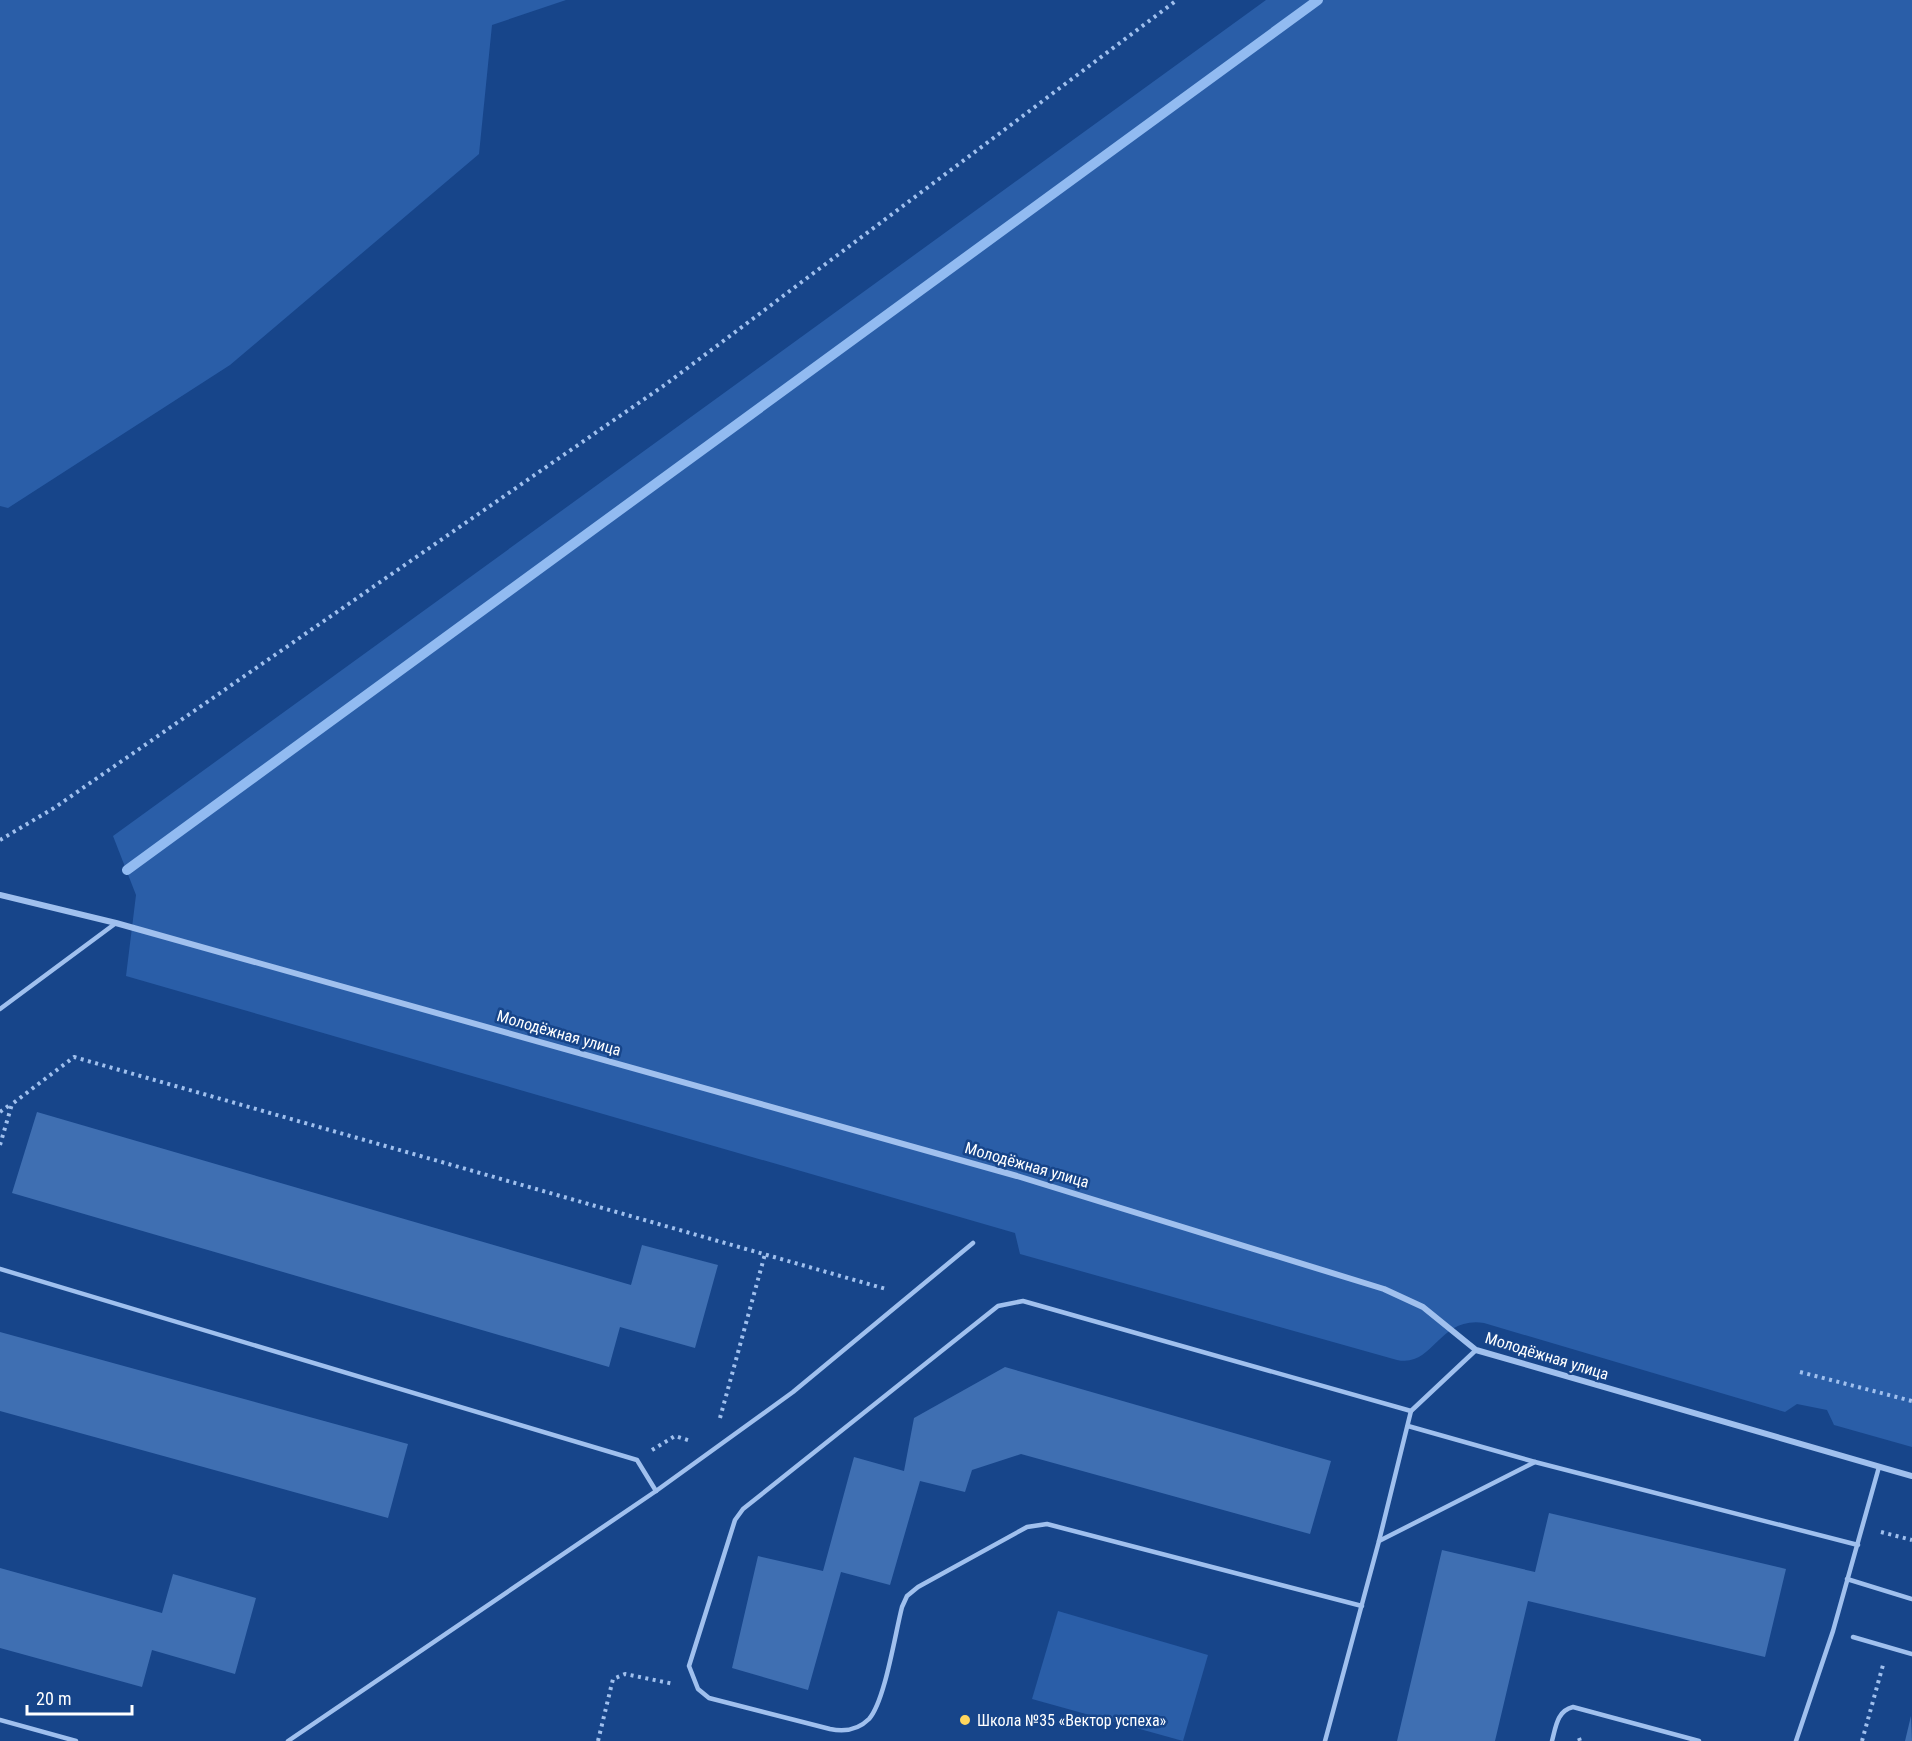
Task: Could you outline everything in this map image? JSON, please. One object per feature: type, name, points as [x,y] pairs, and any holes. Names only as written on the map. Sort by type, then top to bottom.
[{"type":"street","name":"Молодёжная улица","points":[[0,895],[116,923],[1017,1176],[1384,1289],[1423,1307],[1476,1350],[1912,1476]]},
{"type":"lane","points":[[0,1009],[116,923]]},
{"type":"lane","points":[[288,1741],[656,1491],[794,1392],[973,1244]]},
{"type":"lane","points":[[0,1269],[637,1460],[656,1491]]},
{"type":"lane","points":[[1362,1606],[1047,1524],[1027,1527],[918,1587],[907,1596],[902,1607],[878,1703],[861,1726],[849,1730],[830,1729],[709,1698],[698,1689],[689,1666],[735,1520],[743,1509],[998,1306],[1023,1301],[1411,1411]]},
{"type":"lane","points":[[1325,1741],[1411,1411],[1476,1350]]},
{"type":"lane","points":[[1408,1426],[1535,1462],[1858,1545]]},
{"type":"lane","points":[[1379,1540],[1535,1462]]},
{"type":"lane","points":[[1796,1741],[1858,1545],[1879,1467]]},
{"type":"lane","points":[[1847,1580],[1912,1599]]},
{"type":"lane","points":[[1852,1637],[1912,1654]]},
{"type":"lane","points":[[1552,1741],[1560,1714],[1565,1709],[1573,1707],[1699,1741]]},
{"type":"lane","points":[[0,1720],[76,1741]]},
{"type":"path","points":[[0,840],[54,808],[666,384],[1177,0]]},
{"type":"path","points":[[0,1112],[74,1057],[765,1254],[890,1291],[903,1302]]},
{"type":"path","points":[[0,1145],[12,1104]]},
{"type":"path","points":[[717,1429],[765,1254]]},
{"type":"path","points":[[1800,1372],[1912,1401]]},
{"type":"path","points":[[637,1460],[675,1436],[689,1442],[698,1437]]},
{"type":"path","points":[[1873,1530],[1912,1540]]},
{"type":"path","points":[[1862,1741],[1887,1647]]},
{"type":"path","points":[[598,1741],[613,1678],[625,1674],[698,1689]]},
{"type":"shaded area","points":[[0,0],[566,0],[492,25],[479,154],[230,365],[8,508],[0,506]]},
{"type":"shaded area","points":[[1266,0],[1912,0],[1912,1447],[1834,1425],[1827,1410],[1797,1404],[1785,1412],[1484,1323],[1469,1323],[1456,1327],[1420,1357],[1397,1360],[1020,1254],[1015,1233],[126,976],[136,895],[113,836]]},
{"type":"shaded area","points":[[1058,1611],[1208,1655],[1183,1741],[1032,1699]]},
{"type":"building","points":[[37,1112],[631,1285],[642,1245],[718,1265],[695,1348],[620,1327],[609,1367],[12,1193]]},
{"type":"building","points":[[0,1332],[408,1444],[388,1518],[0,1411]]},
{"type":"building","points":[[1005,1367],[1331,1461],[1310,1534],[1021,1454],[972,1470],[965,1492],[920,1481],[890,1585],[841,1572],[808,1690],[732,1668],[758,1556],[823,1571],[854,1457],[904,1471],[914,1418]]},
{"type":"building","points":[[1549,1513],[1786,1569],[1765,1657],[1528,1601],[1495,1741],[1397,1741],[1442,1550],[1535,1572]]},
{"type":"building","points":[[0,1568],[162,1613],[173,1574],[256,1598],[235,1674],[152,1650],[142,1687],[0,1648]]},
{"type":"building","points":[[1911,1716],[1912,1741],[1905,1741]]},
{"type":"waterway","points":[[127,870],[1318,0]]},
{"type":"place","name":"Школа №35 «Вектор успеха»","points":[[965,1720]]}]
